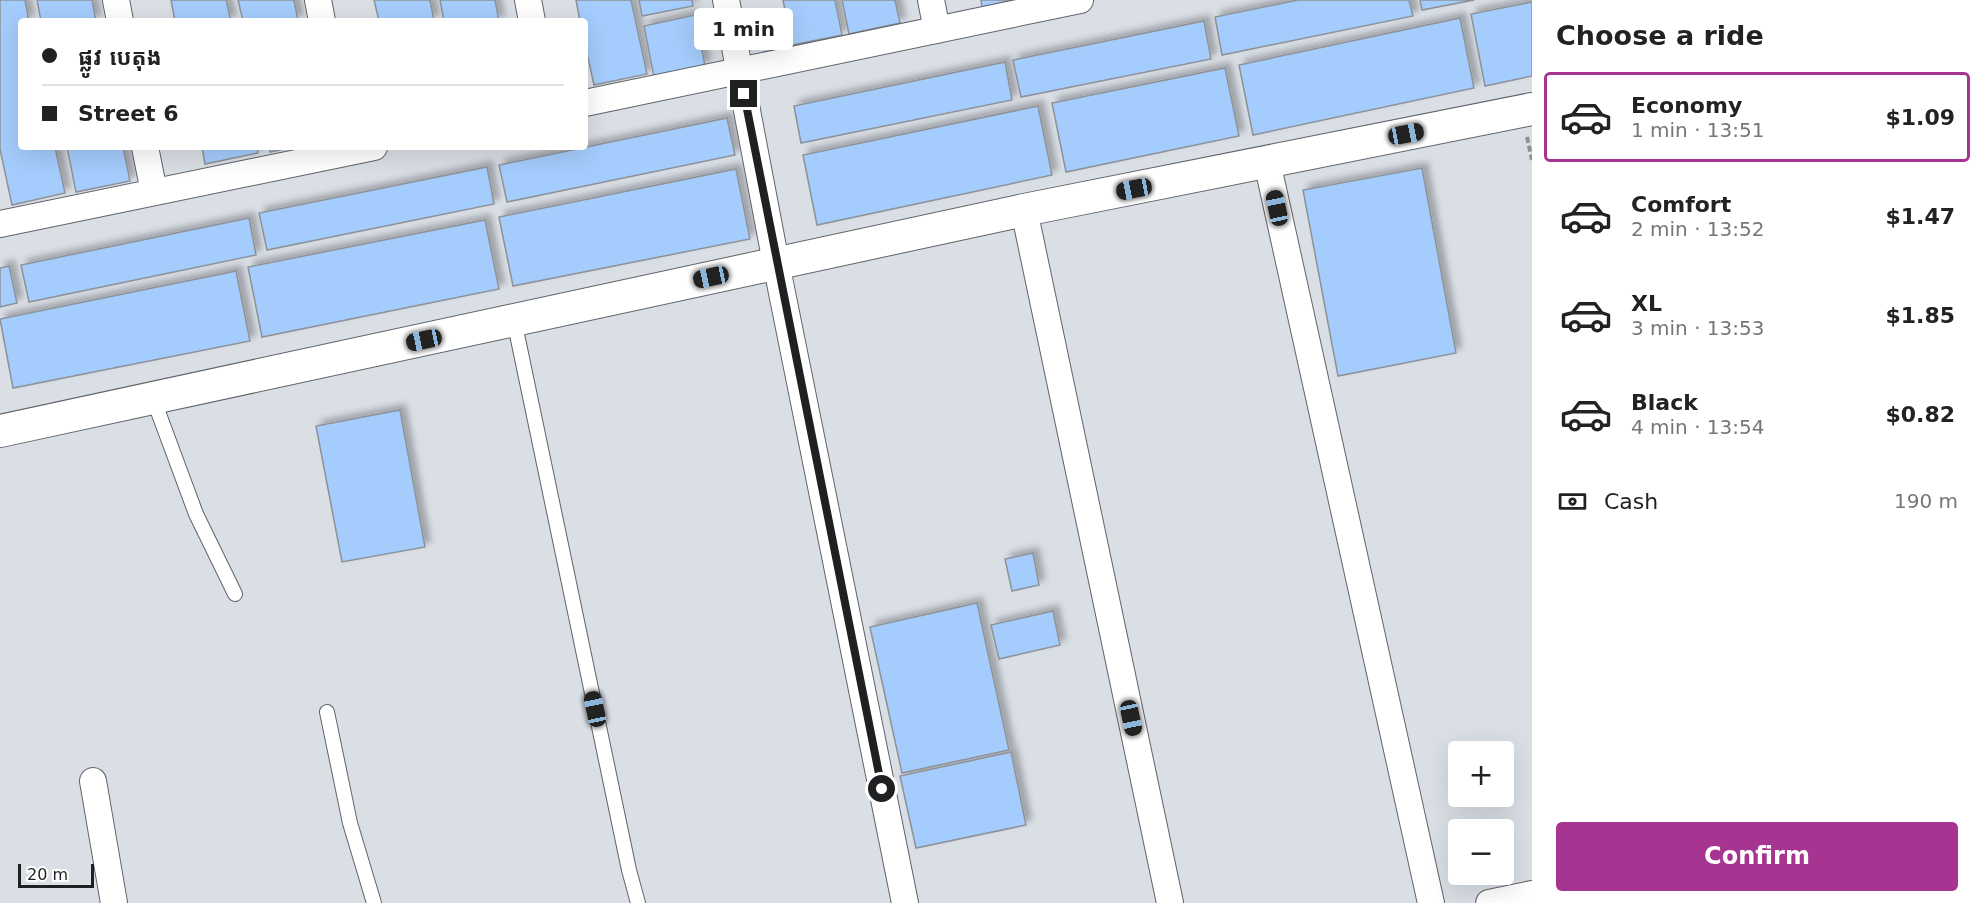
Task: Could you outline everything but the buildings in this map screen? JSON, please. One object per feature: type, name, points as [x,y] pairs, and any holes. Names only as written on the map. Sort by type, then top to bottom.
[{"type":"street","points":[[116,0],[119,18]]},
{"type":"street","points":[[318,0],[321,18]]},
{"type":"street","points":[[528,0],[531,18]]},
{"type":"street","points":[[726,0],[776,263],[905,903]]},
{"type":"street","points":[[931,0],[937,30]]},
{"type":"street","points":[[588,102],[1080,0]]},
{"type":"street","points":[[0,430],[1024,210],[1532,109]]},
{"type":"street","points":[[146,150],[153,192]]},
{"type":"street","points":[[0,224],[352,150]]},
{"type":"street","points":[[1267,162],[1431,903]]},
{"type":"street","points":[[1024,210],[1170,903]]},
{"type":"street","points":[[93,781],[114,903]]},
{"type":"street","points":[[1490,903],[1532,894]]},
{"type":"lane","points":[[514,320],[629,870],[638,903]]},
{"type":"lane","points":[[153,398],[196,514],[235,594]]},
{"type":"lane","points":[[327,712],[350,823],[374,903]]},
{"type":"route","points":[[744,94],[882,789]]}]
